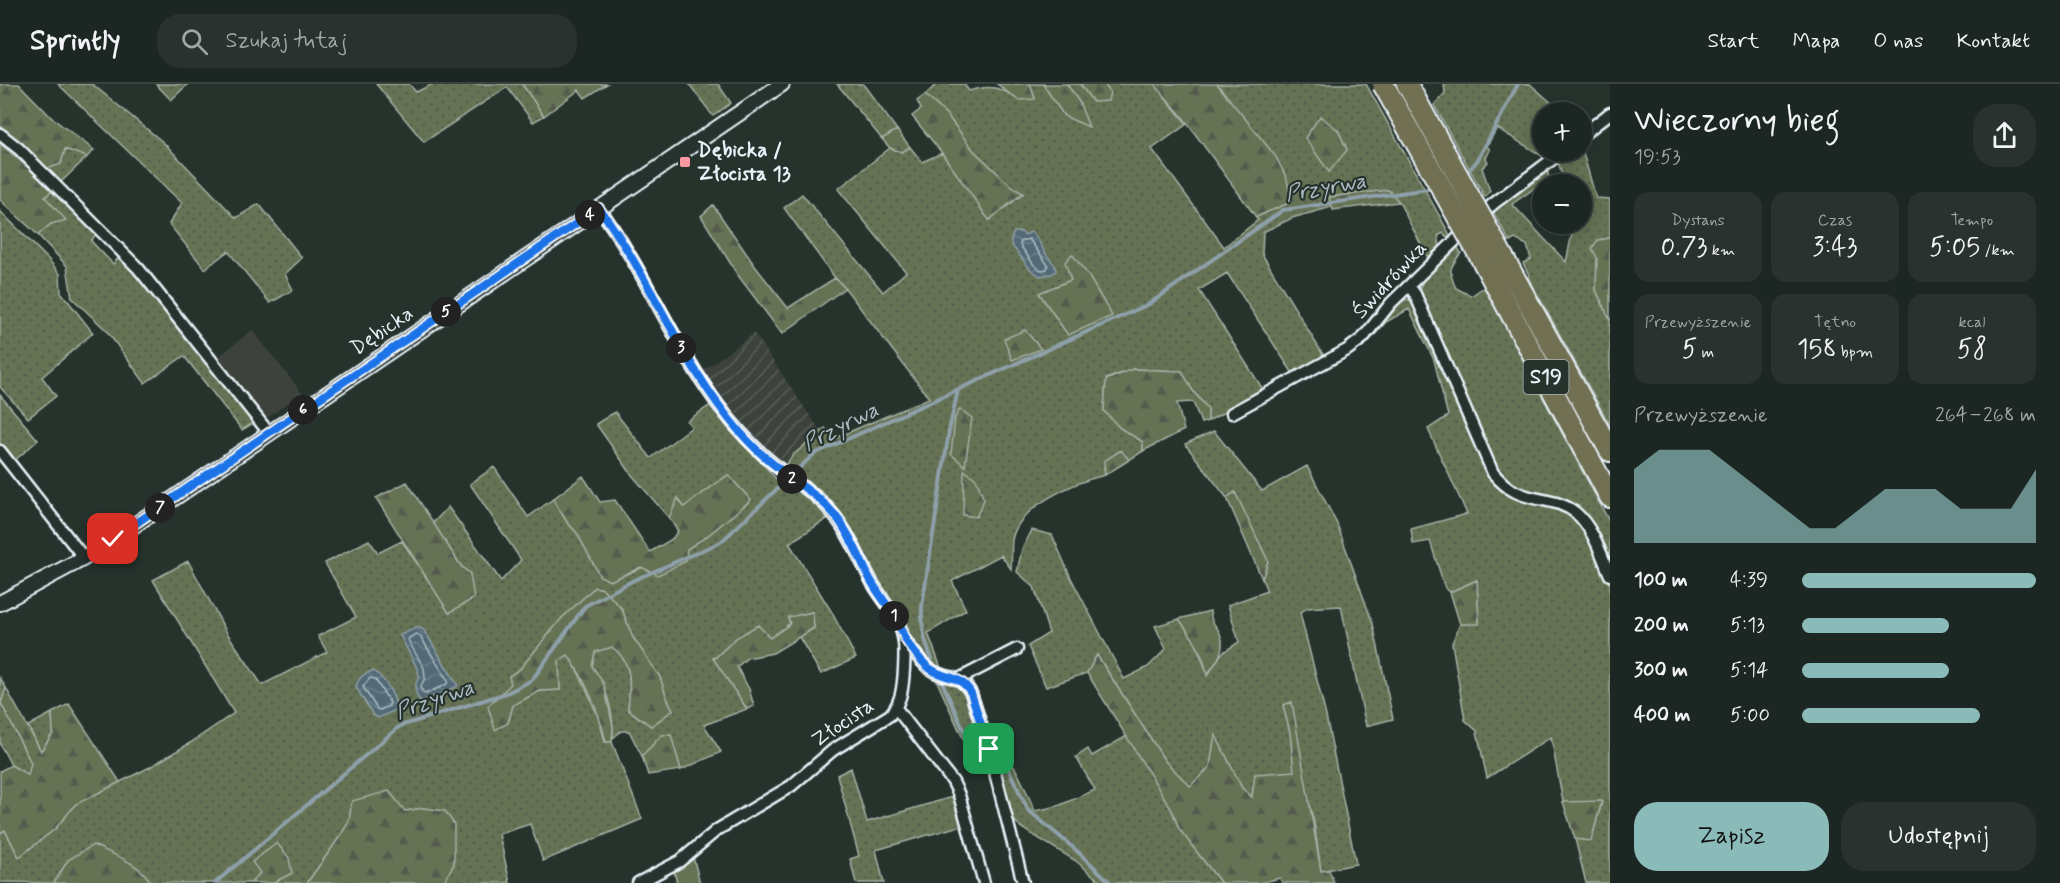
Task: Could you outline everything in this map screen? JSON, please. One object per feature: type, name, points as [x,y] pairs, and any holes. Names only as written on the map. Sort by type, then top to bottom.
[{"type":"highway","name":"S19","points":[[1383,84],[1610,451]]},
{"type":"highway","name":"S19","points":[[1407,84],[1610,497]]},
{"type":"street","name":"Dębicka","points":[[0,603],[84,558],[782,84]]},
{"type":"street","points":[[1592,127],[1610,113]]},
{"type":"street","points":[[0,134],[20,149],[138,268],[269,433]]},
{"type":"street","name":"Świdrówka","points":[[1232,413],[1347,350],[1363,338],[1391,303],[1493,204],[1549,162]]},
{"type":"street","name":"Złocista","points":[[599,208],[645,279],[678,343],[705,385],[739,431],[755,448],[824,504],[835,516],[854,544],[871,580],[895,617],[904,639],[900,698],[890,715],[833,750],[791,786],[717,830],[680,861],[638,883]]},
{"type":"street","points":[[1409,286],[1415,294],[1493,473],[1514,492],[1555,502],[1576,514],[1587,525],[1610,574]]},
{"type":"street","points":[[0,451],[84,558]]},
{"type":"street","points":[[904,639],[932,671],[959,680],[967,686],[971,693],[989,749],[1023,883]]},
{"type":"street","points":[[959,680],[1017,649]]},
{"type":"street","points":[[896,708],[953,782],[959,795],[984,883]]},
{"type":"shaded area","points":[[252,330],[302,393],[264,420],[216,359]]},
{"type":"shaded area","points":[[754,333],[821,432],[784,468],[744,428],[704,370]]},
{"type":"green space","points":[[0,84],[19,84],[52,118],[94,150],[87,157],[65,149],[61,164],[46,169],[0,128]]},
{"type":"green space","points":[[58,84],[92,84],[164,143],[236,218],[259,204],[302,258],[285,274],[293,290],[270,303],[228,251],[205,269],[169,224],[182,203]]},
{"type":"green space","points":[[156,84],[188,84],[171,100]]},
{"type":"green space","points":[[376,84],[409,84],[416,92],[433,84],[522,84],[544,116],[533,122],[507,87],[424,142]]},
{"type":"green space","points":[[522,84],[607,84],[585,98],[579,90],[544,116]]},
{"type":"green space","points":[[689,84],[718,84],[731,103],[713,116]]},
{"type":"green space","points":[[837,84],[863,84],[897,130],[882,139]]},
{"type":"green space","points":[[937,84],[964,84],[969,91],[995,88],[1018,100],[1035,98],[1030,84],[1043,84],[1064,116],[1088,126],[1079,102],[1067,84],[1080,84],[1093,102],[1110,92],[1104,84],[1154,84],[1187,124],[1152,149],[1224,247],[1258,220],[1256,217],[1291,202],[1230,100],[1217,84],[1366,84],[1450,235],[1447,237],[1443,233],[1438,236],[1440,247],[1428,258],[1399,202],[1388,190],[1329,197],[1332,207],[1292,218],[1263,232],[1262,254],[1325,358],[1294,375],[1227,273],[1199,290],[1264,391],[1208,421],[1208,409],[1193,391],[1181,371],[1133,369],[1106,379],[1104,411],[1120,428],[1143,442],[1143,451],[1129,460],[1121,451],[1104,467],[1105,475],[1079,483],[1036,506],[1016,528],[1012,540],[1011,569],[1001,555],[952,581],[966,610],[928,633],[941,668],[927,661],[908,637],[880,590],[854,537],[784,468],[792,456],[825,428],[835,438],[929,398],[835,278],[784,208],[802,194],[883,292],[906,272],[838,189],[890,148],[902,152],[910,147],[922,162],[942,153],[989,220],[1023,194],[1012,187],[974,151],[947,115],[925,95]],"holes":[[[1338,130],[1347,149],[1331,167]],[[1071,280],[1068,335],[1039,293]]]},
{"type":"green space","points":[[997,84],[1030,84],[1035,99],[1018,100]]},
{"type":"green space","points":[[1043,84],[1067,84],[1079,102],[1089,127],[1064,116]]},
{"type":"green space","points":[[1080,84],[1104,84],[1110,92],[1108,101],[1093,102]]},
{"type":"green space","points":[[1154,84],[1217,84],[1276,157],[1287,179],[1291,202],[1256,217],[1182,116]]},
{"type":"green space","points":[[1444,84],[1530,84],[1551,102],[1532,102],[1532,150],[1497,128],[1487,146],[1490,150],[1486,158],[1488,162],[1482,168],[1490,191],[1485,197],[1434,105],[1445,93]]},
{"type":"green space","points":[[925,95],[947,115],[974,151],[1012,187],[1023,193],[989,220],[942,153],[912,116],[921,109],[917,101]]},
{"type":"green space","points":[[1320,116],[1338,130],[1347,150],[1329,172],[1305,138]]},
{"type":"green space","points":[[897,130],[910,147],[902,152],[890,148],[882,139]]},
{"type":"green space","points":[[0,144],[54,189],[45,197],[66,220],[51,224],[38,235],[0,200]]},
{"type":"green space","points":[[65,149],[87,157],[61,182],[46,169],[61,164]]},
{"type":"green space","points":[[1558,162],[1586,162],[1589,174],[1562,174]]},
{"type":"green space","points":[[1532,179],[1532,190],[1512,204],[1532,225],[1532,234],[1540,234],[1566,262],[1572,234],[1592,234],[1592,184],[1596,198],[1610,199],[1610,238],[1598,240],[1596,290],[1610,320],[1610,425],[1528,277],[1523,263],[1531,259],[1527,245],[1515,239],[1510,242],[1492,210]]},
{"type":"green space","points":[[54,189],[98,231],[91,241],[113,264],[119,257],[125,258],[255,422],[242,430],[184,356],[145,383],[106,330],[72,298],[67,266],[38,235],[51,224],[45,197]]},
{"type":"green space","points":[[1389,190],[1399,202],[1333,210],[1329,197]]},
{"type":"green space","points":[[713,205],[755,266],[788,308],[835,278],[845,288],[782,334],[737,274],[701,216]]},
{"type":"green space","points":[[0,211],[60,274],[61,292],[93,333],[42,377],[56,396],[28,418],[0,387]]},
{"type":"green space","points":[[1610,238],[1610,320],[1596,290],[1597,258],[1592,248],[1598,240]]},
{"type":"green space","points":[[1456,245],[1461,253],[1452,266],[1451,273],[1456,288],[1471,296],[1484,287],[1610,523],[1610,564],[1587,516],[1579,508],[1564,499],[1518,487],[1502,474],[1491,459],[1419,290],[1427,272]]},
{"type":"green space","points":[[1072,254],[1088,275],[1112,316],[1068,335],[1039,293],[1071,280],[1065,262]]},
{"type":"green space","points":[[1409,299],[1415,304],[1488,476],[1518,498],[1559,510],[1574,520],[1593,547],[1610,585],[1610,883],[1586,883],[1575,839],[1591,841],[1602,802],[1563,802],[1551,737],[1487,778],[1477,731],[1465,720],[1452,643],[1460,624],[1479,623],[1477,580],[1450,592],[1445,588],[1430,541],[1413,544],[1411,529],[1467,514],[1428,429],[1448,416],[1434,360],[1409,309],[1386,322],[1373,337],[1373,330],[1389,311],[1398,303]]},
{"type":"green space","points":[[1025,330],[1041,349],[1012,360],[1004,339]]},
{"type":"green space","points":[[1133,369],[1182,371],[1193,391],[1208,409],[1208,421],[1201,423],[1193,402],[1177,403],[1184,430],[1143,451],[1143,442],[1120,428],[1104,411],[1106,380]]},
{"type":"green space","points":[[0,395],[38,440],[13,462],[0,445]]},
{"type":"green space","points":[[712,404],[775,478],[817,503],[830,517],[789,543],[830,609],[856,658],[821,674],[799,637],[814,628],[812,612],[788,618],[790,623],[770,638],[736,638],[713,658],[747,709],[704,725],[721,752],[681,770],[670,735],[662,735],[642,756],[629,731],[621,731],[613,738],[608,700],[592,666],[595,652],[612,647],[624,660],[629,675],[628,710],[651,726],[673,710],[660,677],[632,636],[622,609],[603,589],[595,587],[562,618],[520,669],[509,676],[512,684],[508,723],[513,705],[540,691],[560,690],[559,661],[568,654],[590,697],[605,742],[612,742],[642,819],[543,861],[530,824],[499,834],[510,883],[443,883],[454,864],[424,808],[405,811],[352,801],[349,821],[307,883],[273,883],[292,872],[260,873],[251,883],[151,883],[151,881],[68,860],[54,883],[0,882],[0,833],[5,830],[19,857],[55,829],[76,804],[150,767],[234,713],[153,580],[188,561],[227,633],[262,685],[327,652],[318,636],[356,617],[325,563],[369,540],[378,553],[402,541],[450,613],[470,574],[461,566],[433,523],[448,507],[501,581],[521,560],[470,484],[494,467],[528,517],[553,499],[567,522],[577,533],[600,576],[610,581],[687,549],[707,536],[751,500],[728,475],[684,507],[678,498],[669,518],[632,475],[596,424],[615,412],[651,458],[692,427],[687,421]]},
{"type":"green space","points":[[960,409],[972,418],[965,466],[951,454],[955,418]]},
{"type":"green space","points":[[1214,431],[1262,491],[1307,466],[1337,524],[1373,624],[1393,719],[1366,726],[1341,606],[1307,608],[1300,613],[1326,716],[1356,864],[1321,871],[1314,822],[1283,705],[1290,732],[1294,771],[1253,787],[1252,797],[1242,788],[1215,735],[1210,767],[1190,787],[1165,761],[1097,655],[1087,673],[1046,687],[1028,646],[1049,633],[1034,587],[1017,572],[1022,549],[1032,530],[1052,535],[1071,578],[1124,679],[1148,667],[1166,649],[1155,626],[1179,619],[1193,636],[1208,675],[1222,653],[1239,642],[1228,605],[1267,591],[1262,579],[1268,561],[1235,493],[1227,498],[1185,444]]},
{"type":"green space","points":[[1121,450],[1129,460],[1105,475],[1104,461]]},
{"type":"green space","points":[[964,470],[976,479],[984,500],[976,517],[963,515]]},
{"type":"green space","points":[[728,475],[751,500],[707,536],[687,549],[686,561],[658,575],[641,567],[610,581],[600,576],[577,533],[567,522],[553,499],[583,476],[600,502],[615,500],[650,552],[672,539],[678,531],[669,518],[678,498],[684,507]]},
{"type":"green space","points":[[407,482],[461,566],[470,574],[474,598],[449,613],[376,498]]},
{"type":"green space","points":[[1235,492],[1268,561],[1262,579],[1227,498]]},
{"type":"green space","points":[[1477,580],[1479,624],[1460,624],[1450,592]]},
{"type":"green space","points":[[595,587],[603,589],[622,609],[632,636],[660,677],[673,710],[651,726],[628,709],[630,683],[627,667],[619,653],[612,647],[595,652],[592,666],[604,684],[613,727],[612,742],[606,742],[591,697],[568,655],[559,661],[560,690],[540,691],[513,705],[508,723],[495,730],[488,706],[511,684],[509,676],[520,669],[562,618]]},
{"type":"green space","points":[[1210,611],[1221,636],[1222,647],[1219,657],[1207,675],[1197,646],[1179,619]]},
{"type":"green space","points":[[813,612],[814,628],[773,653],[747,658],[737,667],[749,689],[754,706],[747,709],[713,658],[736,638],[758,625],[770,638],[790,624],[788,617]]},
{"type":"green space","points":[[1097,655],[1165,761],[1190,786],[1210,767],[1215,734],[1242,788],[1252,797],[1255,774],[1294,771],[1290,732],[1283,705],[1292,702],[1321,871],[1329,870],[1334,883],[1282,883],[1280,878],[1260,883],[1221,883],[1179,829],[1172,810],[1087,673]]},
{"type":"green space","points":[[935,677],[956,684],[966,694],[974,711],[987,761],[972,758]]},
{"type":"green space","points":[[0,678],[6,688],[1,703],[31,763],[29,776],[11,765],[0,744]]},
{"type":"green space","points":[[6,688],[41,751],[53,733],[52,713],[69,704],[120,782],[76,804],[55,829],[19,857],[5,830],[0,833],[0,771],[11,765],[28,775],[31,763],[1,703]]},
{"type":"green space","points":[[52,713],[53,733],[41,751],[28,726]]},
{"type":"green space","points":[[662,735],[671,735],[681,770],[648,775],[642,756]]},
{"type":"green space","points":[[1127,736],[1172,810],[1179,829],[1221,883],[1102,883],[1076,861],[1020,827],[1012,817],[993,750],[1007,757],[1013,765],[1035,811],[1058,806],[1095,790],[1076,757],[1088,749],[1092,756]]},
{"type":"green space","points":[[851,768],[867,822],[956,796],[963,825],[876,850],[884,883],[856,883],[850,859],[859,856],[837,775]]},
{"type":"green space","points":[[389,791],[405,811],[424,808],[445,811],[454,824],[454,864],[443,883],[307,883],[349,821],[352,801]]},
{"type":"green space","points":[[1602,801],[1591,841],[1575,839],[1563,802]]},
{"type":"green space","points":[[277,843],[289,858],[292,873],[273,883],[251,883],[260,873],[252,862]]},
{"type":"green space","points":[[93,845],[134,865],[147,876],[151,883],[54,883],[68,860]]},
{"type":"green space","points":[[693,857],[700,883],[677,883],[674,871]]},
{"type":"water","points":[[1014,232],[1022,232],[1024,235],[1031,232],[1034,234],[1056,271],[1040,276],[1030,269],[1011,244]]},
{"type":"water","points":[[418,627],[424,630],[458,686],[424,701],[419,700],[415,691],[419,677],[418,670],[400,635]]},
{"type":"water","points":[[374,671],[389,688],[396,705],[396,710],[378,718],[373,715],[356,687],[362,676]]},
{"type":"waterway","name":"Przyrwa","points":[[1465,175],[1477,161],[1518,84]]},
{"type":"waterway","name":"Przyrwa","points":[[215,883],[400,726],[507,693],[532,680],[585,606],[632,581],[721,542],[814,454],[1149,304],[1283,210],[1435,188]]},
{"type":"waterway","points":[[932,659],[924,633],[922,606],[949,431],[958,390]]},
{"type":"waterway","points":[[942,682],[968,740],[979,754],[986,755]]},
{"type":"waterway","points":[[996,755],[1003,758],[1028,810],[1111,883]]},
{"type":"place","name":"Dębicka / Złocista 13","points":[[685,162]]},
{"type":"route","points":[[113,539],[599,208],[641,273],[691,365],[739,431],[755,448],[811,492],[835,516],[854,544],[871,580],[895,617],[904,639],[927,666],[932,671],[959,680],[967,686],[989,749]]}]
